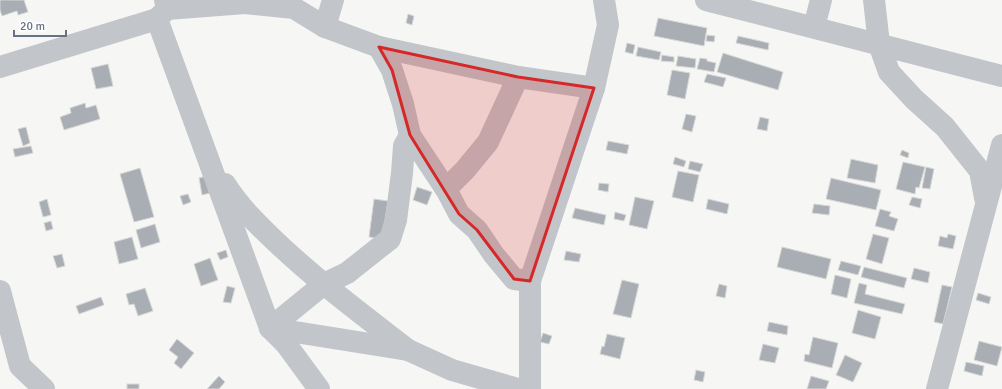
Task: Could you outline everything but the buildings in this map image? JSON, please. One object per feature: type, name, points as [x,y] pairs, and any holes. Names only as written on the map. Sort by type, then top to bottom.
[{"type":"street","points":[[325,27],[333,0]]},
{"type":"street","points":[[530,389],[530,282],[594,88],[608,25],[604,0]]},
{"type":"street","points":[[706,0],[1002,76]]},
{"type":"street","points":[[814,28],[821,0]]},
{"type":"street","points":[[874,0],[879,44],[889,72],[914,100],[945,127],[980,171],[986,204]]},
{"type":"street","points":[[0,67],[163,9],[245,3],[294,8],[325,27],[379,47],[518,77],[594,88]]},
{"type":"street","points":[[163,9],[201,139],[270,328],[286,344],[319,389]]},
{"type":"street","points":[[379,47],[392,70],[404,104],[410,135],[447,191],[459,214],[477,230],[494,255],[514,279],[530,282]]},
{"type":"street","points":[[447,191],[449,186],[465,170],[488,142],[518,77]]},
{"type":"street","points":[[270,328],[324,284],[347,273],[390,239],[396,220],[404,146],[410,135]]},
{"type":"street","points":[[201,139],[234,198],[252,220],[295,260],[324,284],[408,350],[452,370],[518,389]]},
{"type":"street","points":[[937,389],[1002,145]]},
{"type":"street","points":[[0,291],[20,366],[44,389]]},
{"type":"street","points":[[270,328],[408,350]]},
{"type":"highlighted area","points":[[379,47],[518,77],[594,88],[530,281],[514,279],[477,230],[459,214],[410,135],[392,70]]}]
